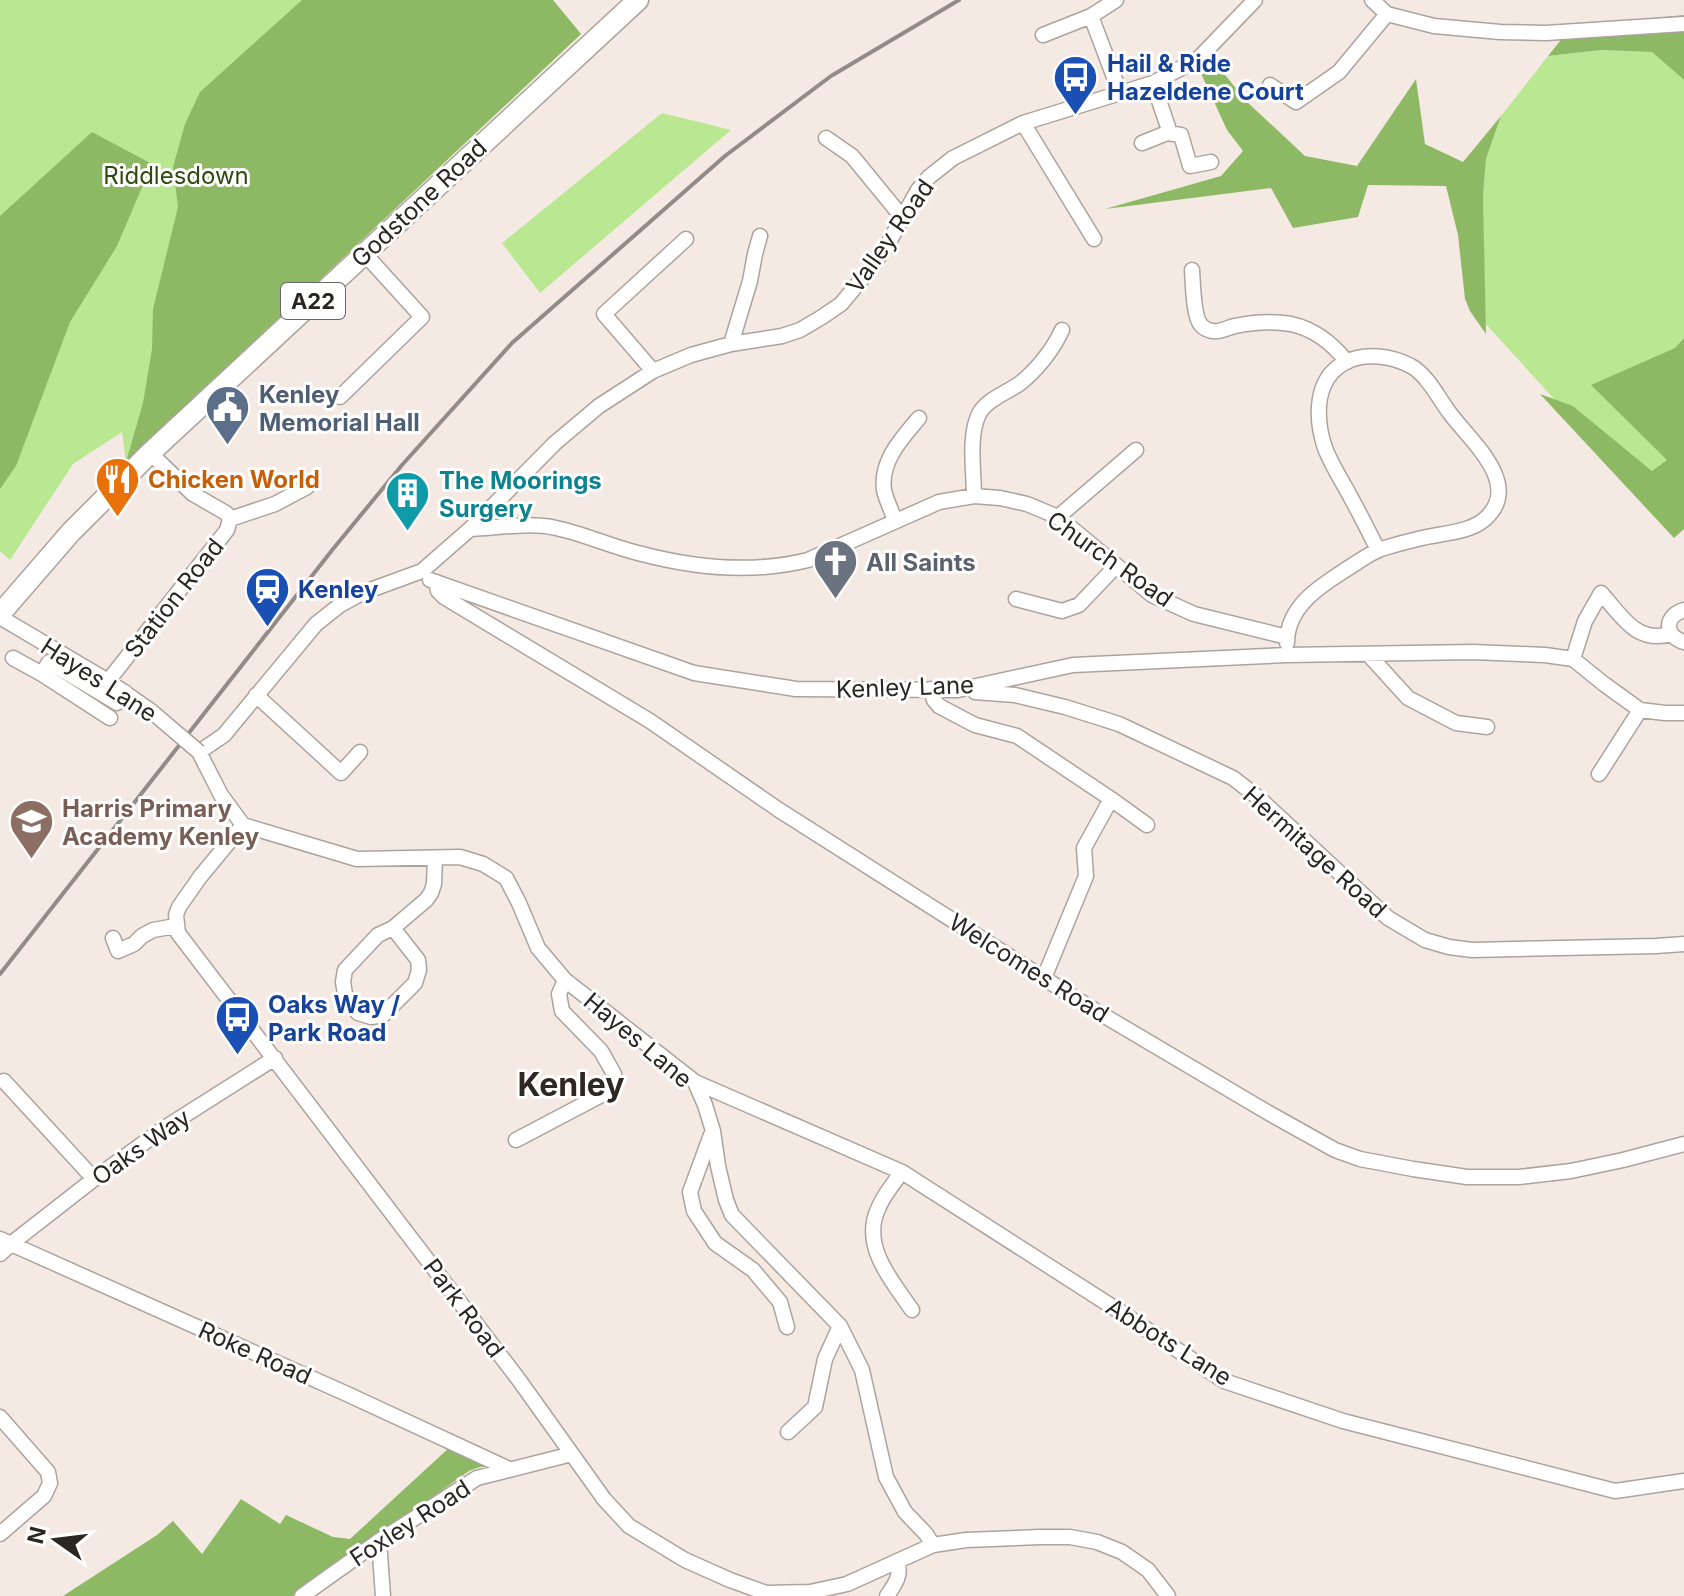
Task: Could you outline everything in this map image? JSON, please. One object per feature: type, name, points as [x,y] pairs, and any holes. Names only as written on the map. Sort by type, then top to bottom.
[{"type":"highway","name":"Godstone Road","points":[[0,616],[71,532],[150,453],[638,0]]},
{"type":"street","points":[[1043,35],[1091,16],[1116,0]]},
{"type":"street","name":"Valley Road","points":[[422,571],[470,529],[555,443],[599,406],[653,371],[691,355],[800,330],[841,304],[877,260],[918,190],[953,158],[1023,123],[1153,83],[1198,59],[1255,0]]},
{"type":"street","points":[[1372,0],[1387,14],[1434,26],[1522,33],[1684,24]]},
{"type":"street","points":[[1270,85],[1296,102],[1339,72],[1387,14]]},
{"type":"street","points":[[1091,16],[1120,93]]},
{"type":"street","points":[[1153,83],[1168,127],[1167,133]]},
{"type":"street","points":[[1023,123],[1094,239]]},
{"type":"street","points":[[1142,143],[1167,133],[1181,135],[1190,166],[1211,162]]},
{"type":"street","points":[[826,138],[852,156],[902,217]]},
{"type":"street","points":[[731,344],[760,236]]},
{"type":"street","points":[[653,371],[604,314],[686,239]]},
{"type":"street","points":[[340,397],[422,317],[364,253]]},
{"type":"street","points":[[1192,270],[1197,319],[1202,327],[1217,332],[1262,322],[1293,324],[1335,347],[1347,362]]},
{"type":"street","points":[[974,496],[973,433],[978,417],[984,407],[1038,367],[1056,345],[1062,330]]},
{"type":"street","points":[[1287,655],[1287,637],[1292,619],[1299,607],[1320,586],[1378,550],[1471,528],[1496,507],[1498,483],[1481,449],[1413,367],[1376,356],[1360,357],[1332,371],[1319,397],[1326,450],[1378,550]]},
{"type":"street","points":[[895,521],[884,492],[885,471],[895,447],[919,418]]},
{"type":"street","points":[[1058,517],[1136,450]]},
{"type":"street","name":"Station Road","points":[[108,681],[227,530],[230,519],[226,513],[193,494],[150,453]]},
{"type":"street","points":[[230,519],[275,504],[307,487]]},
{"type":"street","name":"Church Road","points":[[470,529],[554,528],[676,562],[725,569],[785,566],[808,560],[939,502],[974,496],[1000,498],[1027,504],[1058,517],[1152,595],[1194,614],[1287,637]]},
{"type":"street","points":[[1016,599],[1062,611],[1079,605],[1116,566]]},
{"type":"street","points":[[199,752],[224,735],[316,624],[340,605],[375,587],[422,571]]},
{"type":"street","name":"Kenley Lane","points":[[422,571],[436,582],[694,673],[796,689],[958,690],[1073,665],[1287,655],[1473,652],[1573,659]]},
{"type":"street","name":"Welcomes Road","points":[[436,582],[438,591],[444,597],[650,721],[779,810],[1086,1005],[1335,1150],[1360,1159],[1467,1177],[1519,1177],[1571,1171],[1684,1144]]},
{"type":"street","points":[[1678,638],[1646,636],[1632,628],[1601,593],[1585,621],[1573,659],[1640,710],[1684,713]]},
{"type":"street","points":[[1678,638],[1669,629],[1670,620],[1675,613],[1684,610]]},
{"type":"street","name":"Hayes Lane","points":[[0,616],[125,692],[199,752],[221,795],[243,825],[357,859],[460,857],[483,864],[506,878],[538,948],[565,980],[695,1082],[713,1131],[718,1166],[732,1215],[840,1326],[862,1370],[886,1477],[905,1512],[933,1545]]},
{"type":"street","points":[[1368,654],[1408,698],[1456,723],[1487,727]]},
{"type":"street","points":[[13,658],[110,718]]},
{"type":"street","points":[[42,674],[49,662],[117,703],[125,692]]},
{"type":"street","points":[[931,689],[939,706],[975,725],[1017,736],[1147,825]]},
{"type":"street","name":"Hermitage Road","points":[[958,690],[1015,695],[1119,724],[1233,778],[1260,799],[1388,918],[1425,940],[1472,950],[1684,944]]},
{"type":"street","points":[[256,695],[341,773],[360,752]]},
{"type":"street","points":[[1599,774],[1640,710]]},
{"type":"street","points":[[1044,978],[1086,876],[1084,848],[1111,799]]},
{"type":"street","points":[[118,951],[153,930],[176,926],[179,907],[243,825]]},
{"type":"street","points":[[393,928],[418,960],[415,983],[383,1015],[371,1017],[358,1013],[345,994],[345,970],[378,935],[393,928],[426,900],[434,884],[435,858]]},
{"type":"street","name":"Park Road","points":[[176,926],[182,939],[513,1371],[604,1499],[629,1526],[685,1560],[766,1593],[810,1592],[847,1584],[933,1545]]},
{"type":"street","points":[[516,1140],[609,1091],[614,1074],[601,1051],[562,1011],[559,994],[565,980]]},
{"type":"street","name":"Oaks Way","points":[[0,1254],[6,1241],[163,1129],[275,1058]]},
{"type":"street","points":[[5,1079],[94,1179]]},
{"type":"street","name":"Abbots Lane","points":[[695,1082],[902,1172],[1224,1381],[1343,1421],[1615,1491],[1684,1481]]},
{"type":"street","points":[[713,1131],[690,1192],[694,1211],[715,1243],[753,1270],[780,1302],[787,1327]]},
{"type":"street","points":[[902,1172],[878,1209],[873,1240],[880,1263],[912,1310]]},
{"type":"street","name":"Roke Road","points":[[6,1241],[509,1469]]},
{"type":"street","points":[[788,1432],[815,1407],[825,1359],[840,1326]]},
{"type":"street","points":[[0,1417],[48,1472],[50,1483],[44,1496],[0,1534]]},
{"type":"street","name":"Foxley Road","points":[[302,1596],[379,1541],[477,1478],[572,1454]]},
{"type":"street","points":[[933,1545],[966,1540],[1040,1537],[1070,1537],[1097,1542],[1135,1560],[1148,1570],[1168,1596]]},
{"type":"street","points":[[379,1541],[383,1596]]},
{"type":"street","points":[[887,1596],[898,1579],[900,1569],[897,1561]]},
{"type":"green space","name":"Riddlesdown","points":[[0,0],[553,0],[581,34],[126,462],[122,432],[73,464],[10,560],[0,551]]},
{"type":"green space","points":[[302,0],[553,0],[581,34],[126,462],[143,403],[152,349],[153,309],[178,207],[173,167],[185,124],[200,92]]},
{"type":"green space","points":[[1684,15],[1684,80],[1652,52],[1601,50],[1548,56],[1572,26]]},
{"type":"green space","points":[[1601,50],[1652,52],[1684,80],[1684,338],[1675,348],[1668,461],[1652,471],[1573,406],[1555,400],[1485,323],[1483,196],[1486,159],[1501,116],[1548,56]]},
{"type":"green space","points":[[1210,56],[1246,101],[1305,156],[1357,166],[1416,79],[1425,144],[1463,162],[1501,116],[1486,159],[1483,196],[1486,334],[1465,299],[1458,235],[1446,186],[1368,185],[1358,217],[1293,228],[1271,188],[1105,209],[1221,176],[1243,151],[1227,130],[1198,67]]},
{"type":"green space","points":[[662,113],[731,130],[540,293],[502,243]]},
{"type":"green space","points":[[92,132],[152,164],[117,246],[70,322],[16,466],[0,489],[0,216]]},
{"type":"green space","points":[[1684,338],[1684,529],[1674,538],[1540,394],[1573,406],[1652,471],[1667,460],[1591,385],[1675,348]]},
{"type":"green space","points":[[451,1446],[498,1466],[469,1471],[294,1596],[63,1596],[157,1535],[173,1521],[202,1554],[241,1499],[280,1524],[286,1515],[333,1537],[350,1539]]},
{"type":"railway","points":[[0,974],[333,549],[402,465],[512,343],[725,156],[831,76],[959,0]]},
{"type":"place","name":"Hail & Ride Hazeldene Court","points":[[1076,116]]},
{"type":"place","name":"Kenley Memorial Hall","points":[[228,447]]},
{"type":"place","name":"Chicken World","points":[[117,518]]},
{"type":"place","name":"The Moorings Surgery","points":[[408,533]]},
{"type":"place","name":"All Saints","points":[[835,601]]},
{"type":"place","name":"Kenley","points":[[267,628]]},
{"type":"place","name":"Harris Primary Academy Kenley","points":[[31,861]]},
{"type":"place","name":"Oaks Way / Park Road","points":[[237,1057]]},
{"type":"district","name":"Kenley","points":[[571,1084]]}]
